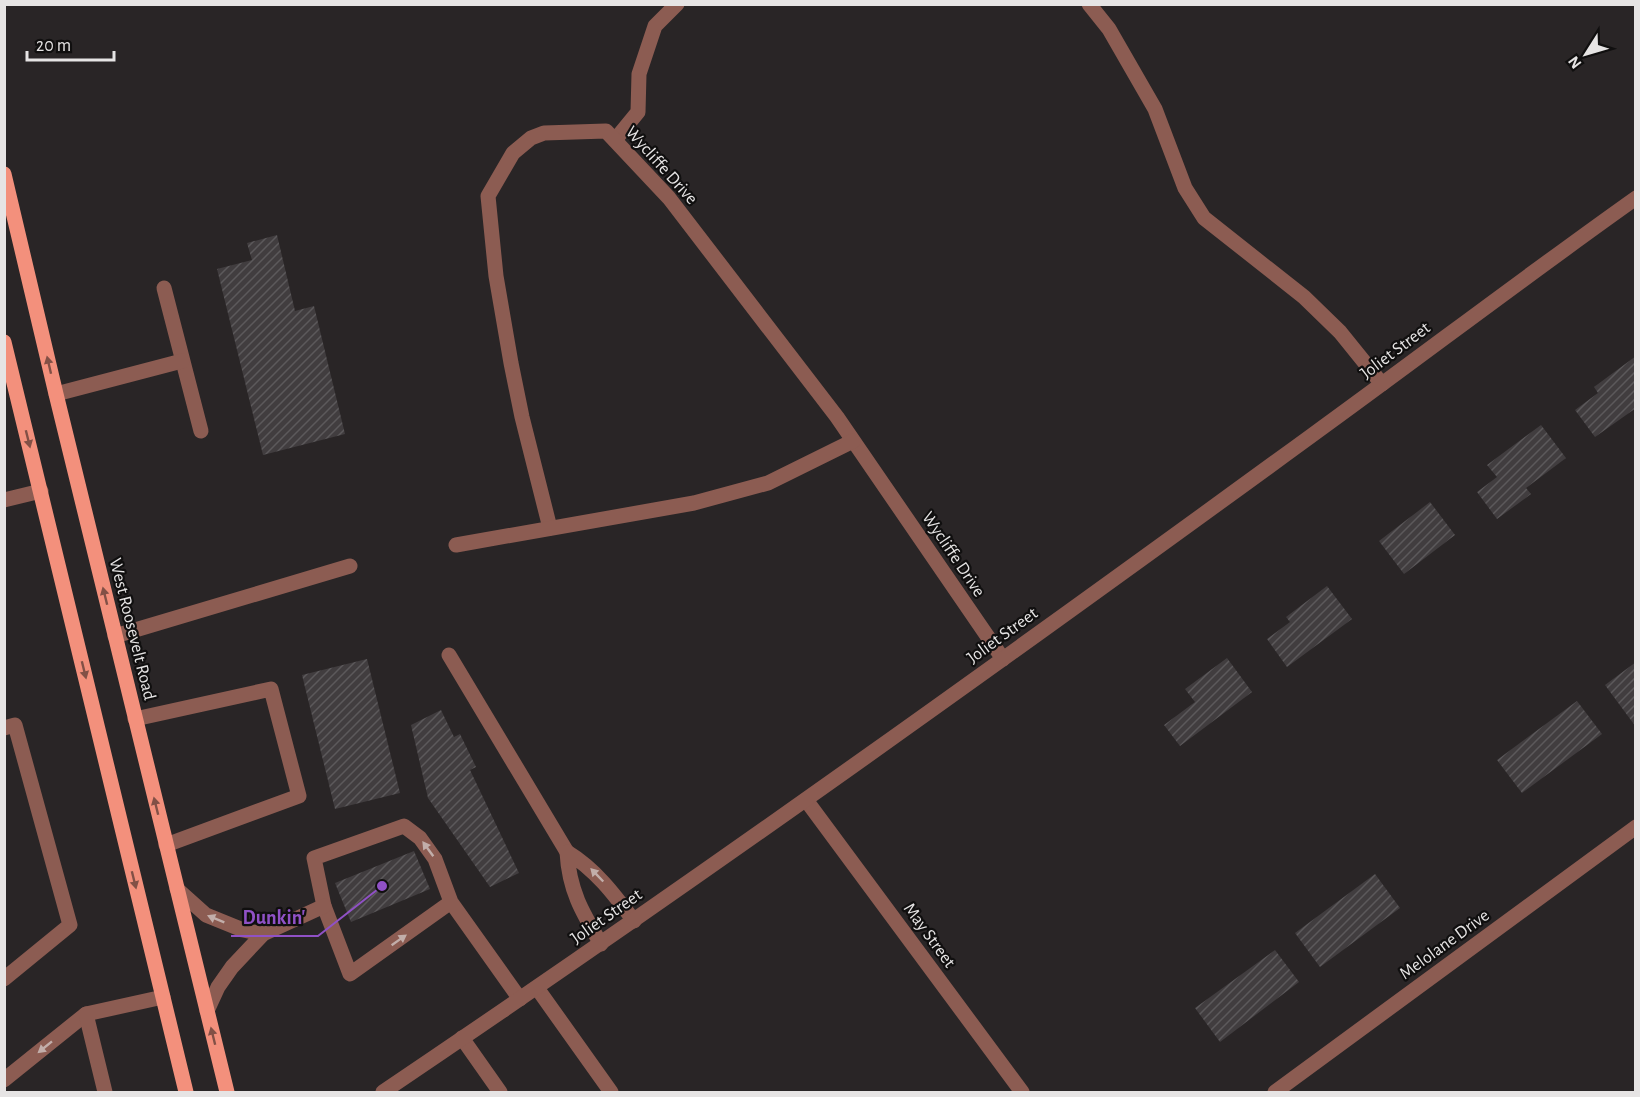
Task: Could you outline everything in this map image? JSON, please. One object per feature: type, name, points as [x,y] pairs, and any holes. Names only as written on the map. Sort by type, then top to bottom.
[{"type":"main road","name":"West Roosevelt Road","points":[[4,174],[226,1092]]},
{"type":"main road","points":[[4,342],[186,1092]]},
{"type":"street","points":[[615,140],[638,112],[639,74],[655,26],[677,4]]},
{"type":"street","points":[[1089,4],[1109,29],[1155,109],[1185,188],[1204,218],[1304,297],[1340,332],[1382,384]]},
{"type":"street","name":"Wycliffe Drive","points":[[550,528],[511,363],[496,276],[488,196],[513,153],[531,138],[544,133],[606,131],[669,198],[837,417],[1003,659]]},
{"type":"street","name":"Joliet Street","points":[[383,1092],[601,944],[806,800],[1382,384],[1538,267],[1635,198]]},
{"type":"street","points":[[164,288],[201,431]]},
{"type":"street","points":[[56,394],[182,361]]},
{"type":"street","points":[[456,545],[694,503],[768,483],[853,441]]},
{"type":"street","points":[[4,500],[41,491]]},
{"type":"street","points":[[115,636],[350,566]]},
{"type":"street","points":[[449,655],[567,852],[568,872],[573,892],[601,944]]},
{"type":"street","points":[[135,719],[271,689],[299,796],[166,845]]},
{"type":"street","points":[[4,728],[15,725],[70,925],[4,979]]},
{"type":"street","name":"May Street","points":[[806,800],[1022,1092]]},
{"type":"street","points":[[451,902],[350,974],[324,906],[314,858],[404,826],[420,838],[435,859],[451,902],[519,999]]},
{"type":"street","name":"Melolane Drive","points":[[1275,1092],[1635,827]]},
{"type":"street","points":[[567,852],[584,862],[597,875],[634,921]]},
{"type":"street","points":[[177,889],[206,915],[243,930],[263,934]]},
{"type":"street","points":[[207,1011],[227,974],[263,934],[324,906]]},
{"type":"street","points":[[537,988],[611,1092]]},
{"type":"street","points":[[4,1080],[86,1014],[163,997]]},
{"type":"street","points":[[86,1014],[105,1092]]},
{"type":"street","points":[[462,1038],[500,1092]]},
{"type":"building","points":[[277,235],[295,311],[314,306],[345,434],[263,455],[217,269],[252,260],[247,243]]},
{"type":"building","points":[[1636,356],[1636,408],[1595,437],[1575,410],[1598,393],[1594,387]]},
{"type":"building","points":[[1541,425],[1566,458],[1526,488],[1531,494],[1497,519],[1477,492],[1497,477],[1487,465]]},
{"type":"building","points":[[1430,502],[1455,535],[1404,574],[1379,541]]},
{"type":"building","points":[[1327,586],[1352,619],[1287,667],[1267,639],[1290,622],[1286,617]]},
{"type":"building","points":[[1227,658],[1252,692],[1180,746],[1164,725],[1195,702],[1185,689]]},
{"type":"building","points":[[367,659],[400,793],[335,809],[302,675]]},
{"type":"building","points":[[1636,662],[1636,727],[1605,685]]},
{"type":"building","points":[[1577,701],[1602,734],[1522,793],[1497,760]]},
{"type":"building","points":[[441,710],[454,737],[460,734],[476,767],[470,770],[519,873],[490,887],[428,798],[411,725]]},
{"type":"building","points":[[414,851],[430,889],[351,922],[335,883]]},
{"type":"building","points":[[1375,874],[1400,908],[1320,967],[1295,933]]},
{"type":"building","points":[[1275,950],[1299,982],[1220,1042],[1195,1008]]},
{"type":"place","name":"Dunkin'","points":[[382,886]]}]
